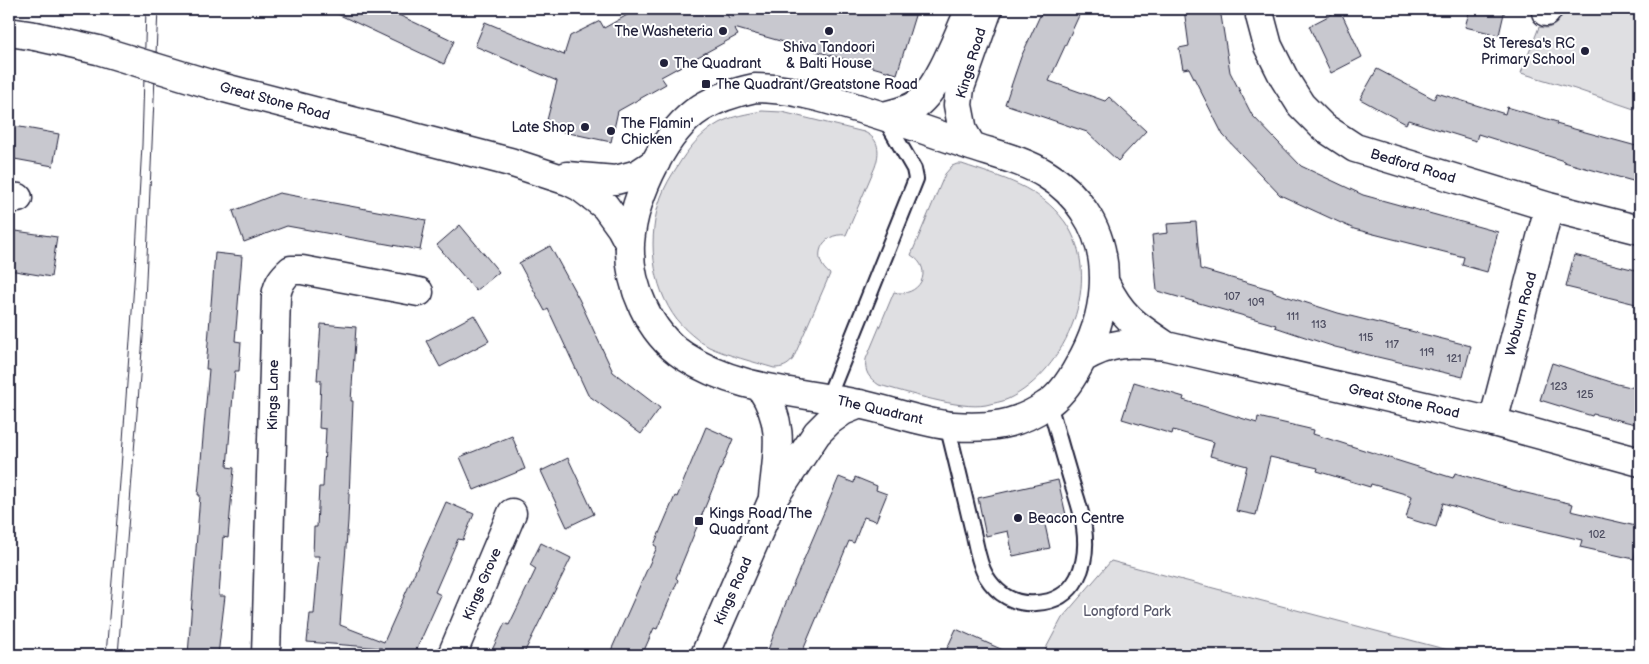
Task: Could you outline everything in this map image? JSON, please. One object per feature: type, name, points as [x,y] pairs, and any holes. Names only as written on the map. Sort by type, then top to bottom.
[{"type":"street","name":"Kings Road","points":[[884,116],[904,111],[917,104],[927,94],[936,80],[970,9]]},
{"type":"street","name":"Kings Road","points":[[971,146],[963,131],[958,105],[960,88],[988,9]]},
{"type":"street","name":"Bedford Road","points":[[1260,9],[1268,46],[1301,106],[1323,127],[1355,148],[1549,207],[1640,230]]},
{"type":"street","name":"Great Stone Road","points":[[22,34],[98,50],[213,85],[510,162],[568,181],[593,196],[614,216],[630,245]]},
{"type":"street","name":"The Quadrant","points":[[755,88],[777,88],[800,92],[884,116],[1017,161],[1046,174],[1066,189],[1084,211],[1096,232],[1105,283],[1098,322],[1083,358],[1067,384],[1049,404],[1030,415],[1004,425],[975,428],[948,425],[828,398],[761,388],[701,366],[683,355],[668,344],[647,316],[633,272],[630,245],[638,200],[668,141],[684,122],[699,109],[736,92],[755,88]]},
{"type":"street","name":"Great Stone Road","points":[[541,172],[616,180],[638,174],[656,162]]},
{"type":"street","name":"Woburn Road","points":[[1493,422],[1549,207]]},
{"type":"street","name":"Kings Lane","points":[[266,655],[277,286],[283,276],[291,270],[302,270],[420,292]]},
{"type":"street","name":"Great Stone Road","points":[[1105,283],[1112,297],[1127,318],[1166,346]]},
{"type":"street","name":"Great Stone Road","points":[[1083,358],[1100,349],[1114,345],[1130,343],[1166,346],[1493,422],[1640,462]]},
{"type":"street","name":"Kings Road","points":[[761,388],[769,400],[777,424],[778,442],[773,500]]},
{"type":"street","name":"Kings Road","points":[[705,655],[773,500],[817,433],[828,421],[843,411],[860,404]]},
{"type":"street","name":"Kings Grove","points":[[452,655],[512,513]]},
{"type":"lane","points":[[828,398],[916,180],[914,169],[884,116]]},
{"type":"lane","points":[[948,425],[985,574],[1000,592],[1008,598],[1030,604],[1041,603],[1063,595],[1071,587],[1083,565],[1085,553],[1084,527],[1049,404]]},
{"type":"green space","name":"St Teresa's RC Primary School","points":[[1565,9],[1640,9],[1640,111],[1521,73],[1539,27],[1549,28],[1556,24]]},
{"type":"green space","points":[[762,111],[782,112],[864,132],[876,142],[878,151],[875,167],[846,235],[837,235],[830,238],[821,248],[821,261],[824,268],[830,274],[793,359],[787,365],[777,368],[709,347],[684,328],[668,307],[662,292],[654,260],[653,244],[657,212],[664,189],[690,148],[700,137],[719,123],[734,117]]},
{"type":"green space","points":[[957,164],[1005,179],[1044,200],[1065,222],[1076,245],[1081,269],[1080,295],[1074,321],[1063,345],[1047,367],[1029,386],[1008,399],[986,405],[975,406],[948,403],[879,385],[872,380],[866,368],[866,359],[894,292],[903,293],[910,291],[921,282],[922,268],[911,255],[945,174],[952,166]]},
{"type":"green space","name":"Longford Park","points":[[1111,561],[1467,655],[1054,655],[1045,650],[1062,618]]},
{"type":"building","points":[[327,9],[386,9],[454,41],[444,64]]},
{"type":"building","points":[[638,9],[724,9],[729,18],[745,9],[917,9],[897,74],[734,28],[738,35],[661,77],[666,84],[618,111],[611,142],[545,128],[557,81],[475,46],[485,22],[564,55],[570,36],[600,21],[604,28]]},
{"type":"building","points":[[1043,9],[1082,9],[1049,81],[1105,101],[1109,97],[1146,131],[1118,161],[1087,132],[1005,104],[1021,57]]},
{"type":"building","points":[[1184,9],[1220,9],[1230,72],[1252,115],[1301,166],[1363,195],[1498,232],[1487,272],[1462,265],[1464,257],[1354,229],[1280,195],[1223,135],[1189,68],[1183,69],[1179,48],[1189,46]]},
{"type":"building","points":[[1470,9],[1505,9],[1499,35],[1465,27]]},
{"type":"building","points":[[1340,10],[1362,57],[1331,73],[1309,26]]},
{"type":"building","points":[[1377,69],[1434,99],[1437,93],[1505,114],[1507,107],[1557,122],[1556,124],[1640,147],[1640,183],[1564,162],[1478,134],[1476,141],[1408,120],[1406,124],[1360,99]]},
{"type":"building","points":[[9,125],[59,134],[53,166],[9,158]]},
{"type":"building","points":[[279,193],[426,220],[420,250],[287,226],[244,242],[233,211]]},
{"type":"building","points":[[1196,222],[1200,269],[1273,290],[1273,292],[1338,313],[1471,346],[1463,377],[1335,347],[1275,327],[1276,325],[1157,291],[1152,235],[1168,233],[1167,224]]},
{"type":"building","points":[[460,225],[499,272],[476,291],[437,245]]},
{"type":"building","points":[[9,230],[57,237],[51,277],[9,270]]},
{"type":"building","points":[[550,246],[579,299],[613,372],[660,408],[641,434],[588,395],[548,309],[545,311],[519,263]]},
{"type":"building","points":[[215,253],[242,256],[235,341],[241,342],[239,371],[235,371],[227,467],[234,468],[228,538],[223,537],[219,596],[225,596],[218,655],[188,655],[200,495],[198,495],[209,369],[206,369]]},
{"type":"building","points":[[1574,255],[1640,271],[1640,305],[1566,287]]},
{"type":"building","points":[[474,315],[489,341],[440,367],[426,341]]},
{"type":"building","points":[[321,324],[356,327],[351,401],[353,401],[348,521],[340,625],[384,642],[446,502],[474,514],[463,540],[458,539],[435,592],[441,595],[414,655],[379,655],[382,648],[307,642],[310,614],[314,614],[319,556],[313,556],[314,527],[317,527],[319,487],[323,487],[326,429],[319,428],[321,380],[317,380]]},
{"type":"building","points":[[1552,363],[1617,384],[1640,389],[1640,425],[1593,414],[1592,416],[1540,400]]},
{"type":"building","points":[[1134,382],[1184,397],[1183,400],[1257,423],[1258,417],[1314,430],[1313,434],[1453,478],[1455,473],[1513,490],[1573,504],[1571,511],[1640,527],[1634,559],[1580,547],[1582,540],[1501,521],[1443,503],[1436,527],[1406,518],[1412,496],[1371,484],[1370,487],[1317,471],[1318,468],[1270,457],[1256,515],[1236,511],[1247,466],[1210,456],[1214,442],[1173,430],[1172,434],[1122,419]]},
{"type":"building","points":[[706,427],[733,439],[676,578],[678,580],[657,629],[654,628],[642,655],[609,655],[657,547],[654,545],[675,496],[677,497]]},
{"type":"building","points":[[512,436],[525,469],[474,490],[460,457]]},
{"type":"building","points":[[568,458],[594,514],[567,527],[541,471]]},
{"type":"building","points":[[839,477],[854,483],[855,477],[877,486],[876,490],[887,494],[876,521],[864,517],[854,543],[849,541],[801,655],[766,655],[790,592]]},
{"type":"building","name":"Beacon Centre","points":[[1058,480],[1066,515],[1044,520],[1050,548],[1013,556],[1008,531],[986,536],[978,498]]},
{"type":"building","points":[[541,543],[571,558],[523,655],[503,655],[492,650],[505,623],[509,625],[536,569],[530,565]]},
{"type":"building","points":[[956,629],[1014,655],[944,655]]},
{"type":"tram line","points":[[106,655],[135,269],[142,145],[146,9]]},
{"type":"tram line","points":[[118,655],[144,325],[158,9]]},
{"type":"place","name":"The Washeteria","points":[[723,31]]},
{"type":"place","name":"Shiva Tandoori & Balti House","points":[[829,31]]},
{"type":"place","name":"St Teresa's RC Primary School","points":[[1585,51]]},
{"type":"place","name":"The Quadrant","points":[[664,63]]},
{"type":"place","name":"The Quadrant/Greatstone Road","points":[[706,84]]},
{"type":"place","name":"Late Shop","points":[[585,127]]},
{"type":"place","name":"The Flamin' Chicken","points":[[611,131]]},
{"type":"place","name":"Beacon Centre","points":[[1018,518]]},
{"type":"place","name":"Kings Road/The Quadrant","points":[[699,521]]}]
